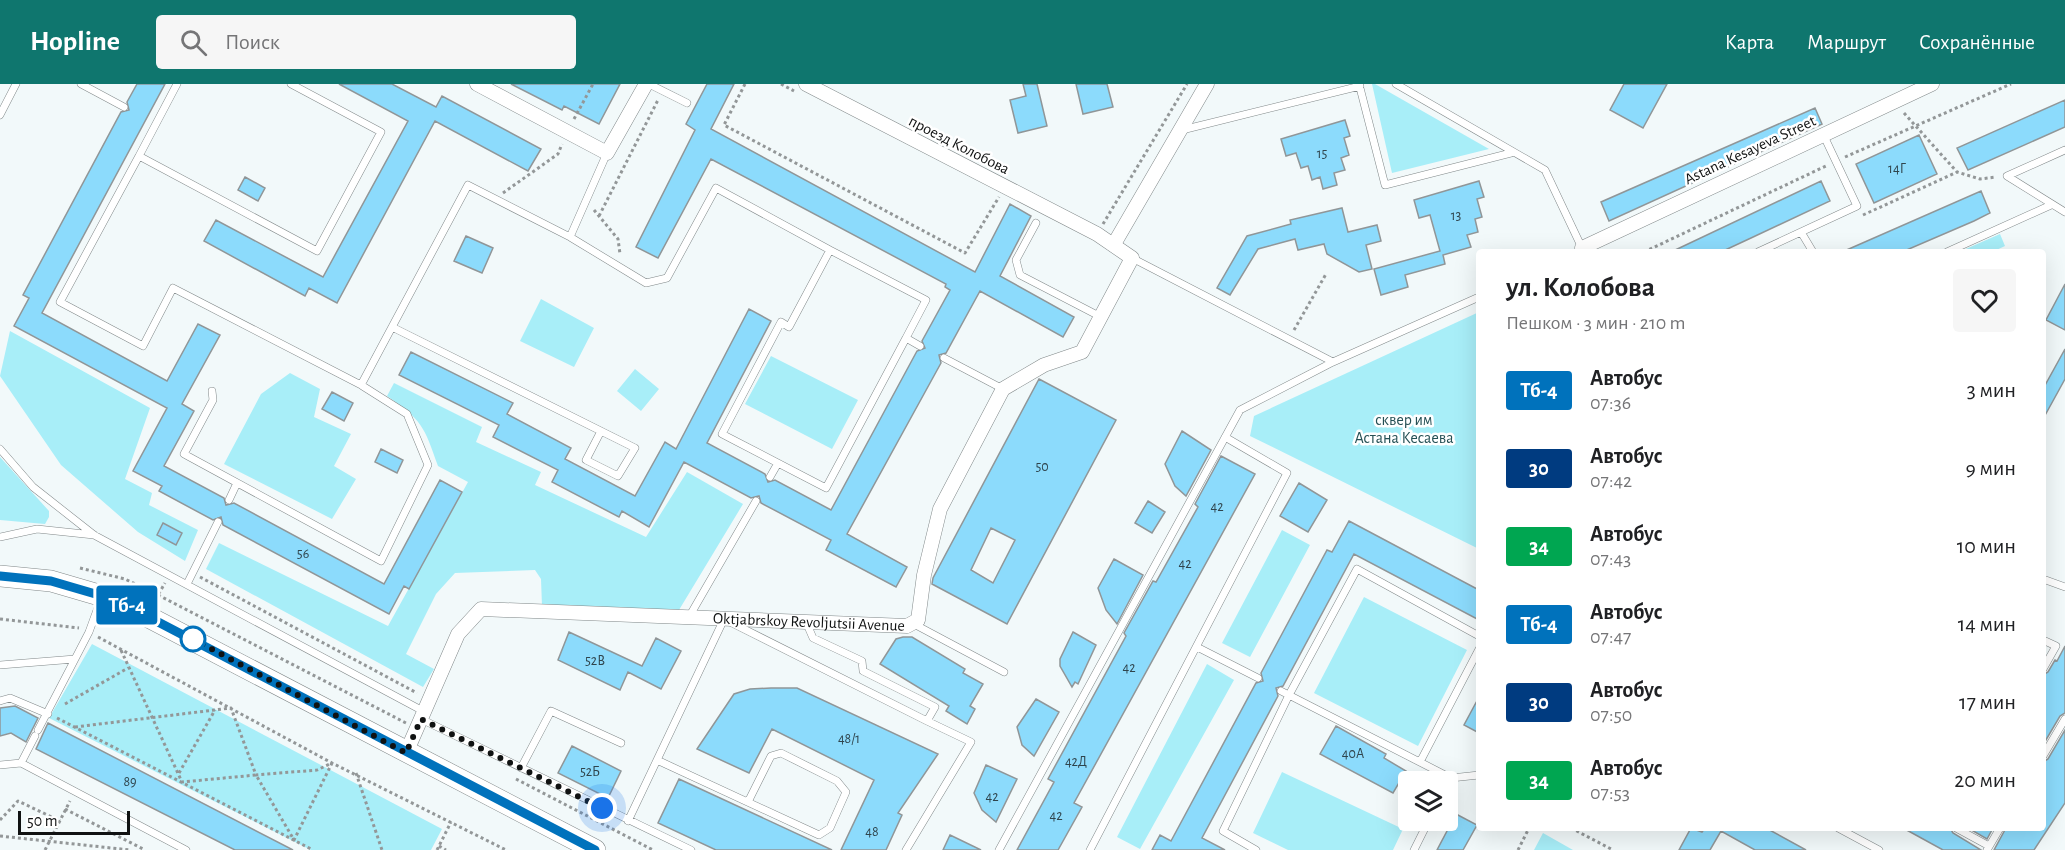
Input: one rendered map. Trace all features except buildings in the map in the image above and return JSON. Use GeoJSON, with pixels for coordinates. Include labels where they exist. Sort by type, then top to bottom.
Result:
{"type":"FeatureCollection","features":[{"type":"Feature","properties":{"kind":"main road"},"geometry":{"type":"LineString","coordinates":[[0,576],[51,581],[102,594],[147,615],[406,753],[595,850]]}},
{"type":"Feature","properties":{"kind":"street"},"geometry":{"type":"LineString","coordinates":[[477,84],[607,153],[647,84]]}},
{"type":"Feature","properties":{"kind":"street","name":"проезд Колобова"},"geometry":{"type":"LineString","coordinates":[[806,84],[1097,234],[1132,258]]}},
{"type":"Feature","properties":{"kind":"street"},"geometry":{"type":"LineString","coordinates":[[1114,244],[1207,84]]}},
{"type":"Feature","properties":{"kind":"street","name":"Astana Kesayeva Street"},"geometry":{"type":"LineString","coordinates":[[1584,249],[1932,84]]}},
{"type":"Feature","properties":{"kind":"street"},"geometry":{"type":"LineString","coordinates":[[1003,389],[1044,366],[1082,352],[1132,258]]}},
{"type":"Feature","properties":{"kind":"street","name":"Oktjabrskoy Revoljutsii Avenue"},"geometry":{"type":"LineString","coordinates":[[406,753],[458,634],[481,609],[907,626],[918,620],[924,575],[940,509],[1003,389]]}},
{"type":"Feature","properties":{"kind":"lane"},"geometry":{"type":"LineString","coordinates":[[0,115],[16,84]]}},
{"type":"Feature","properties":{"kind":"lane"},"geometry":{"type":"LineString","coordinates":[[81,84],[124,107]]}},
{"type":"Feature","properties":{"kind":"lane"},"geometry":{"type":"LineString","coordinates":[[177,84],[60,302],[143,346],[173,288],[361,385],[407,414],[428,465],[381,561],[184,454],[213,400],[212,391]]}},
{"type":"Feature","properties":{"kind":"lane"},"geometry":{"type":"LineString","coordinates":[[139,156],[317,251],[381,132],[291,84]]}},
{"type":"Feature","properties":{"kind":"lane"},"geometry":{"type":"LineString","coordinates":[[647,84],[687,103]]}},
{"type":"Feature","properties":{"kind":"lane"},"geometry":{"type":"LineString","coordinates":[[1396,84],[1511,153],[1545,170],[1579,249]]}},
{"type":"Feature","properties":{"kind":"lane"},"geometry":{"type":"LineString","coordinates":[[1179,130],[1360,85],[1385,185],[1511,153]]}},
{"type":"Feature","properties":{"kind":"lane"},"geometry":{"type":"LineString","coordinates":[[147,119],[156,123]]}},
{"type":"Feature","properties":{"kind":"lane"},"geometry":{"type":"LineString","coordinates":[[1764,249],[1857,206],[1823,134]]}},
{"type":"Feature","properties":{"kind":"lane"},"geometry":{"type":"LineString","coordinates":[[2007,176],[2065,150]]}},
{"type":"Feature","properties":{"kind":"lane"},"geometry":{"type":"LineString","coordinates":[[570,237],[607,153]]}},
{"type":"Feature","properties":{"kind":"lane"},"geometry":{"type":"LineString","coordinates":[[2007,176],[2065,212]]}},
{"type":"Feature","properties":{"kind":"lane"},"geometry":{"type":"LineString","coordinates":[[361,385],[468,185],[570,237],[646,283],[667,278],[716,188],[926,300],[826,488],[722,434],[781,322],[789,327],[830,250]]}},
{"type":"Feature","properties":{"kind":"lane"},"geometry":{"type":"LineString","coordinates":[[1954,249],[2051,205]]}},
{"type":"Feature","properties":{"kind":"lane"},"geometry":{"type":"LineString","coordinates":[[1036,223],[1016,260],[1020,275],[1101,317]]}},
{"type":"Feature","properties":{"kind":"lane"},"geometry":{"type":"LineString","coordinates":[[1801,232],[1810,249]]}},
{"type":"Feature","properties":{"kind":"lane"},"geometry":{"type":"LineString","coordinates":[[1132,258],[1333,362]]}},
{"type":"Feature","properties":{"kind":"lane"},"geometry":{"type":"LineString","coordinates":[[999,850],[1240,410],[1333,362],[1476,298]]}},
{"type":"Feature","properties":{"kind":"lane"},"geometry":{"type":"LineString","coordinates":[[392,327],[601,431],[634,448],[618,476],[586,460],[601,431]]}},
{"type":"Feature","properties":{"kind":"lane"},"geometry":{"type":"LineString","coordinates":[[906,338],[920,346]]}},
{"type":"Feature","properties":{"kind":"lane"},"geometry":{"type":"LineString","coordinates":[[944,358],[1003,389]]}},
{"type":"Feature","properties":{"kind":"lane"},"geometry":{"type":"LineString","coordinates":[[1090,850],[1287,473],[1225,437]]}},
{"type":"Feature","properties":{"kind":"lane"},"geometry":{"type":"LineString","coordinates":[[0,449],[33,487],[94,535],[171,574],[521,768],[691,850]]}},
{"type":"Feature","properties":{"kind":"lane"},"geometry":{"type":"LineString","coordinates":[[770,477],[778,463]]}},
{"type":"Feature","properties":{"kind":"lane"},"geometry":{"type":"LineString","coordinates":[[229,500],[237,483]]}},
{"type":"Feature","properties":{"kind":"lane"},"geometry":{"type":"LineString","coordinates":[[689,617],[756,501]]}},
{"type":"Feature","properties":{"kind":"lane"},"geometry":{"type":"LineString","coordinates":[[187,584],[218,522]]}},
{"type":"Feature","properties":{"kind":"lane"},"geometry":{"type":"LineString","coordinates":[[0,537],[37,529],[94,535]]}},
{"type":"Feature","properties":{"kind":"lane"},"geometry":{"type":"LineString","coordinates":[[1256,850],[1223,831],[1289,695],[1357,569],[1476,634]]}},
{"type":"Feature","properties":{"kind":"lane"},"geometry":{"type":"LineString","coordinates":[[2046,580],[2065,587]]}},
{"type":"Feature","properties":{"kind":"lane"},"geometry":{"type":"LineString","coordinates":[[21,763],[89,632],[102,594]]}},
{"type":"Feature","properties":{"kind":"lane"},"geometry":{"type":"LineString","coordinates":[[628,821],[724,619],[970,742],[906,850]]}},
{"type":"Feature","properties":{"kind":"lane"},"geometry":{"type":"LineString","coordinates":[[806,622],[813,638],[862,661],[863,671],[934,707],[927,721]]}},
{"type":"Feature","properties":{"kind":"lane"},"geometry":{"type":"LineString","coordinates":[[912,623],[1004,672]]}},
{"type":"Feature","properties":{"kind":"lane"},"geometry":{"type":"LineString","coordinates":[[2046,641],[2065,651]]}},
{"type":"Feature","properties":{"kind":"lane"},"geometry":{"type":"LineString","coordinates":[[2046,664],[2056,646]]}},
{"type":"Feature","properties":{"kind":"lane"},"geometry":{"type":"LineString","coordinates":[[1197,647],[1258,678]]}},
{"type":"Feature","properties":{"kind":"lane"},"geometry":{"type":"LineString","coordinates":[[1420,762],[1476,656]]}},
{"type":"Feature","properties":{"kind":"lane"},"geometry":{"type":"LineString","coordinates":[[0,665],[75,659]]}},
{"type":"Feature","properties":{"kind":"lane"},"geometry":{"type":"LineString","coordinates":[[1281,691],[1420,762],[1433,771]]}},
{"type":"Feature","properties":{"kind":"lane"},"geometry":{"type":"LineString","coordinates":[[0,701],[10,698],[48,714]]}},
{"type":"Feature","properties":{"kind":"lane"},"geometry":{"type":"LineString","coordinates":[[521,768],[551,711],[621,743]]}},
{"type":"Feature","properties":{"kind":"lane"},"geometry":{"type":"LineString","coordinates":[[2046,751],[2065,719]]}},
{"type":"Feature","properties":{"kind":"lane"},"geometry":{"type":"LineString","coordinates":[[657,760],[819,835],[830,828],[846,792],[837,781],[781,753],[771,756],[748,802]]}},
{"type":"Feature","properties":{"kind":"lane"},"geometry":{"type":"LineString","coordinates":[[0,765],[21,763],[186,850]]}},
{"type":"Feature","properties":{"kind":"lane"},"geometry":{"type":"LineString","coordinates":[[1458,780],[1476,776]]}},
{"type":"Feature","properties":{"kind":"lane"},"geometry":{"type":"LineString","coordinates":[[1414,850],[1424,831]]}},
{"type":"Feature","properties":{"kind":"lane"},"geometry":{"type":"LineString","coordinates":[[1844,831],[1879,850]]}},
{"type":"Feature","properties":{"kind":"lane"},"geometry":{"type":"LineString","coordinates":[[1961,831],[1988,848],[1998,831]]}},
{"type":"Feature","properties":{"kind":"path"},"geometry":{"type":"LineString","coordinates":[[495,199],[558,154],[593,84]]}},
{"type":"Feature","properties":{"kind":"path"},"geometry":{"type":"LineString","coordinates":[[745,84],[724,125],[965,253],[1000,195]]}},
{"type":"Feature","properties":{"kind":"path"},"geometry":{"type":"LineString","coordinates":[[1097,234],[1187,84]]}},
{"type":"Feature","properties":{"kind":"path"},"geometry":{"type":"LineString","coordinates":[[1650,249],[1836,161],[2011,84]]}},
{"type":"Feature","properties":{"kind":"path"},"geometry":{"type":"LineString","coordinates":[[599,216],[662,91]]}},
{"type":"Feature","properties":{"kind":"path"},"geometry":{"type":"LineString","coordinates":[[1894,102],[1957,172],[1980,179],[2007,176]]}},
{"type":"Feature","properties":{"kind":"path"},"geometry":{"type":"LineString","coordinates":[[1857,206],[1862,216],[1957,172]]}},
{"type":"Feature","properties":{"kind":"path"},"geometry":{"type":"LineString","coordinates":[[586,201],[618,239],[621,268]]}},
{"type":"Feature","properties":{"kind":"path"},"geometry":{"type":"LineString","coordinates":[[1289,340],[1326,274]]}},
{"type":"Feature","properties":{"kind":"path"},"geometry":{"type":"LineString","coordinates":[[80,568],[125,579],[422,714]]}},
{"type":"Feature","properties":{"kind":"path"},"geometry":{"type":"LineString","coordinates":[[192,573],[422,714]]}},
{"type":"Feature","properties":{"kind":"path"},"geometry":{"type":"LineString","coordinates":[[158,595],[171,574]]}},
{"type":"Feature","properties":{"kind":"path"},"geometry":{"type":"LineString","coordinates":[[0,619],[71,626],[89,632],[332,763],[506,850]]}},
{"type":"Feature","properties":{"kind":"path"},"geometry":{"type":"LineString","coordinates":[[120,648],[154,717],[182,782]]}},
{"type":"Feature","properties":{"kind":"path"},"geometry":{"type":"LineString","coordinates":[[48,714],[128,668]]}},
{"type":"Feature","properties":{"kind":"path"},"geometry":{"type":"LineString","coordinates":[[75,727],[231,708]]}},
{"type":"Feature","properties":{"kind":"path"},"geometry":{"type":"LineString","coordinates":[[231,708],[256,775],[294,840]]}},
{"type":"Feature","properties":{"kind":"path"},"geometry":{"type":"LineString","coordinates":[[179,774],[216,710]]}},
{"type":"Feature","properties":{"kind":"path"},"geometry":{"type":"LineString","coordinates":[[48,714],[313,850]]}},
{"type":"Feature","properties":{"kind":"path"},"geometry":{"type":"LineString","coordinates":[[182,782],[317,770],[332,763]]}},
{"type":"Feature","properties":{"kind":"path"},"geometry":{"type":"LineString","coordinates":[[294,840],[332,763]]}},
{"type":"Feature","properties":{"kind":"path"},"geometry":{"type":"LineString","coordinates":[[356,773],[382,850]]}},
{"type":"Feature","properties":{"kind":"path"},"geometry":{"type":"LineString","coordinates":[[45,850],[75,791]]}},
{"type":"Feature","properties":{"kind":"path"},"geometry":{"type":"LineString","coordinates":[[0,820],[18,801],[60,820]]}},
{"type":"Feature","properties":{"kind":"path"},"geometry":{"type":"LineString","coordinates":[[65,809],[145,850]]}},
{"type":"Feature","properties":{"kind":"path"},"geometry":{"type":"LineString","coordinates":[[447,850],[438,848],[451,822]]}},
{"type":"Feature","properties":{"kind":"path"},"geometry":{"type":"LineString","coordinates":[[616,830],[653,850]]}},
{"type":"Feature","properties":{"kind":"path"},"geometry":{"type":"LineString","coordinates":[[1518,850],[1528,831]]}},
{"type":"Feature","properties":{"kind":"path"},"geometry":{"type":"LineString","coordinates":[[1576,831],[1612,850]]}},
{"type":"Feature","properties":{"kind":"path"},"geometry":{"type":"LineString","coordinates":[[0,836],[130,850]]}},
{"type":"Feature","properties":{"kind":"green space"},"geometry":{"type":"Polygon","coordinates":[[[1372,84],[1375,84],[1489,149],[1392,173],[1372,84]]]}},
{"type":"Feature","properties":{"kind":"green space"},"geometry":{"type":"Polygon","coordinates":[[[2000,234],[2005,246],[1998,249],[1966,249],[2000,234]]]}},
{"type":"Feature","properties":{"kind":"green space"},"geometry":{"type":"Polygon","coordinates":[[[541,299],[594,328],[574,367],[520,341],[541,299]]]}},
{"type":"Feature","properties":{"kind":"green space","name":"сквер им Астана Кесаева"},"geometry":{"type":"Polygon","coordinates":[[[1476,313],[1476,548],[1250,436],[1254,416],[1476,313]]]}},
{"type":"Feature","properties":{"kind":"green space"},"geometry":{"type":"Polygon","coordinates":[[[10,331],[150,408],[125,479],[152,493],[149,505],[198,530],[185,561],[138,532],[61,465],[0,376],[10,331]]]}},
{"type":"Feature","properties":{"kind":"green space"},"geometry":{"type":"Polygon","coordinates":[[[771,356],[858,400],[832,449],[745,404],[771,356]]]}},
{"type":"Feature","properties":{"kind":"green space"},"geometry":{"type":"Polygon","coordinates":[[[635,369],[659,389],[641,411],[617,391],[635,369]]]}},
{"type":"Feature","properties":{"kind":"green space"},"geometry":{"type":"Polygon","coordinates":[[[290,373],[320,389],[314,417],[351,434],[334,466],[356,479],[332,519],[224,464],[261,394],[290,373]]]}},
{"type":"Feature","properties":{"kind":"green space"},"geometry":{"type":"Polygon","coordinates":[[[394,383],[482,427],[476,442],[541,472],[535,485],[646,537],[687,472],[743,504],[679,610],[542,606],[541,579],[535,570],[455,573],[436,594],[406,654],[434,669],[423,687],[206,569],[219,543],[388,626],[468,482],[438,466],[425,433],[415,418],[387,396],[394,383]]]}},
{"type":"Feature","properties":{"kind":"green space"},"geometry":{"type":"Polygon","coordinates":[[[0,457],[49,511],[45,524],[0,520],[0,457]]]}},
{"type":"Feature","properties":{"kind":"green space"},"geometry":{"type":"Polygon","coordinates":[[[1282,530],[1310,545],[1250,657],[1222,643],[1282,530]]]}},
{"type":"Feature","properties":{"kind":"green space"},"geometry":{"type":"Polygon","coordinates":[[[1364,597],[1467,650],[1418,746],[1314,693],[1364,597]]]}},
{"type":"Feature","properties":{"kind":"green space"},"geometry":{"type":"Polygon","coordinates":[[[92,644],[442,829],[431,850],[311,850],[49,718],[92,644]]]}},
{"type":"Feature","properties":{"kind":"green space"},"geometry":{"type":"Polygon","coordinates":[[[1207,664],[1234,680],[1140,849],[1117,837],[1207,664]]]}},
{"type":"Feature","properties":{"kind":"green space"},"geometry":{"type":"Polygon","coordinates":[[[1282,772],[1398,827],[1398,831],[1402,831],[1393,850],[1288,850],[1253,833],[1282,772]]]}},
{"type":"Feature","properties":{"kind":"green space"},"geometry":{"type":"Polygon","coordinates":[[[1543,833],[1573,850],[1534,850],[1543,833]]]}},
{"type":"Feature","properties":{"kind":"bus line","name":"Тб-4"},"geometry":{"type":"LineString","coordinates":[[0,576],[51,581],[87,589],[116,600],[595,850]]}},
{"type":"Feature","properties":{"kind":"route"},"geometry":{"type":"LineString","coordinates":[[193,639],[406,753],[421,719],[602,808]]}}]}
